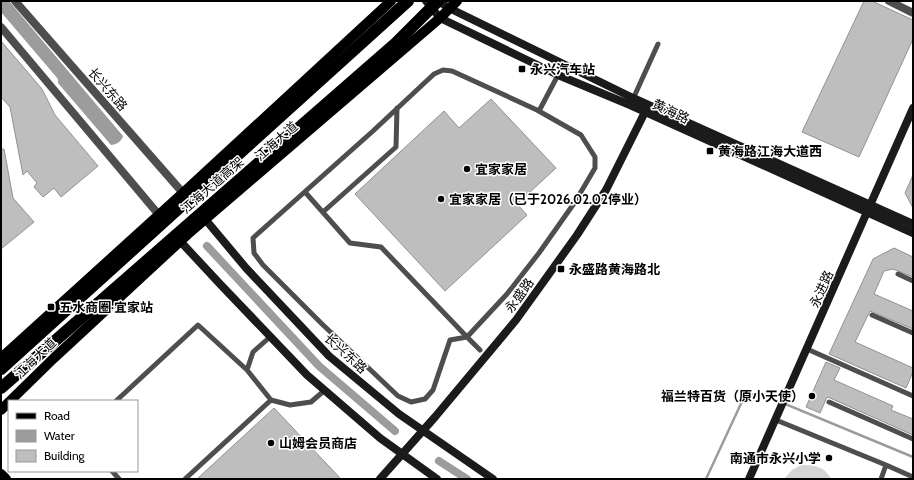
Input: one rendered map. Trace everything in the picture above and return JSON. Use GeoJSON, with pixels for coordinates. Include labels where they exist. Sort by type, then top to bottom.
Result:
{"type":"FeatureCollection","features":[{"type":"Feature","properties":{"kind":"highway","name":"江海大道高架"},"geometry":{"type":"LineString","coordinates":[[1,369],[408,1]]}},
{"type":"Feature","properties":{"kind":"highway","name":"江海大道高架"},"geometry":{"type":"LineString","coordinates":[[1,388],[396,43],[438,1]]}},
{"type":"Feature","properties":{"kind":"main road","name":"江海大道"},"geometry":{"type":"LineString","coordinates":[[1,358],[159,215],[391,1]]}},
{"type":"Feature","properties":{"kind":"main road","name":"江海大道"},"geometry":{"type":"LineString","coordinates":[[12,400],[54,358],[205,219],[440,18],[453,4]]}},
{"type":"Feature","properties":{"kind":"main road"},"geometry":{"type":"LineString","coordinates":[[1,474],[6,479]]}},
{"type":"Feature","properties":{"kind":"street","name":"长兴东路"},"geometry":{"type":"LineString","coordinates":[[15,1],[183,193]]}},
{"type":"Feature","properties":{"kind":"street","name":"黄海路"},"geometry":{"type":"LineString","coordinates":[[426,1],[440,18],[558,75],[632,102]]}},
{"type":"Feature","properties":{"kind":"street","name":"黄海路"},"geometry":{"type":"LineString","coordinates":[[438,1],[453,4],[632,102],[869,209],[913,233]]}},
{"type":"Feature","properties":{"kind":"street"},"geometry":{"type":"LineString","coordinates":[[889,1],[913,13]]}},
{"type":"Feature","properties":{"kind":"street"},"geometry":{"type":"LineString","coordinates":[[1,27],[159,215]]}},
{"type":"Feature","properties":{"kind":"street","name":"永进路"},"geometry":{"type":"LineString","coordinates":[[749,479],[913,108]]}},
{"type":"Feature","properties":{"kind":"street","name":"永盛路"},"geometry":{"type":"LineString","coordinates":[[380,479],[403,455],[516,320],[577,235],[606,190],[647,109]]}},
{"type":"Feature","properties":{"kind":"street","name":"黄海路"},"geometry":{"type":"LineString","coordinates":[[869,209],[913,224]]}},
{"type":"Feature","properties":{"kind":"street","name":"长兴东路"},"geometry":{"type":"LineString","coordinates":[[205,219],[246,268],[329,356],[400,414],[493,479]]}},
{"type":"Feature","properties":{"kind":"street"},"geometry":{"type":"LineString","coordinates":[[180,242],[307,375],[380,438],[437,479]]}},
{"type":"Feature","properties":{"kind":"lane"},"geometry":{"type":"LineString","coordinates":[[632,102],[658,44]]}},
{"type":"Feature","properties":{"kind":"lane"},"geometry":{"type":"LineString","coordinates":[[443,70],[452,71],[539,111],[581,135],[595,157],[595,168],[575,202],[539,253],[507,294],[467,337],[450,340],[433,390],[425,399],[411,402],[398,396],[292,296],[254,253],[253,238],[397,108],[434,74],[443,70]]}},
{"type":"Feature","properties":{"kind":"lane"},"geometry":{"type":"LineString","coordinates":[[539,111],[558,75]]}},
{"type":"Feature","properties":{"kind":"lane"},"geometry":{"type":"LineString","coordinates":[[323,212],[396,147],[397,108]]}},
{"type":"Feature","properties":{"kind":"lane"},"geometry":{"type":"LineString","coordinates":[[305,192],[350,243],[381,247],[480,350]]}},
{"type":"Feature","properties":{"kind":"lane"},"geometry":{"type":"LineString","coordinates":[[898,274],[913,282]]}},
{"type":"Feature","properties":{"kind":"lane"},"geometry":{"type":"LineString","coordinates":[[872,315],[913,333]]}},
{"type":"Feature","properties":{"kind":"lane"},"geometry":{"type":"LineString","coordinates":[[117,400],[198,325],[247,370],[271,400],[290,405],[311,402],[325,390]]}},
{"type":"Feature","properties":{"kind":"lane"},"geometry":{"type":"LineString","coordinates":[[247,370],[254,352],[270,337]]}},
{"type":"Feature","properties":{"kind":"lane"},"geometry":{"type":"LineString","coordinates":[[807,349],[913,396]]}},
{"type":"Feature","properties":{"kind":"lane"},"geometry":{"type":"LineString","coordinates":[[185,479],[271,400]]}},
{"type":"Feature","properties":{"kind":"lane"},"geometry":{"type":"LineString","coordinates":[[829,402],[913,439]]}},
{"type":"Feature","properties":{"kind":"lane"},"geometry":{"type":"LineString","coordinates":[[777,417],[913,477]]}},
{"type":"Feature","properties":{"kind":"lane"},"geometry":{"type":"LineString","coordinates":[[880,479],[886,465]]}},
{"type":"Feature","properties":{"kind":"shaded area"},"geometry":{"type":"Polygon","coordinates":[[[801,465],[819,467],[825,471],[831,479],[784,479],[792,470],[801,465]]]}},
{"type":"Feature","properties":{"kind":"water"},"geometry":{"type":"Polygon","coordinates":[[[1,1],[9,1],[123,136],[121,140],[111,145],[58,83],[58,79],[1,12],[1,1]]]}},
{"type":"Feature","properties":{"kind":"building"},"geometry":{"type":"Polygon","coordinates":[[[864,1],[872,1],[913,20],[913,39],[859,157],[802,132],[864,1]]]}},
{"type":"Feature","properties":{"kind":"building"},"geometry":{"type":"Polygon","coordinates":[[[1,41],[42,89],[55,115],[98,166],[61,197],[54,188],[43,197],[34,187],[37,183],[27,171],[23,175],[10,107],[1,97],[1,41]]]}},
{"type":"Feature","properties":{"kind":"building","name":"宜家家居（已于2026.02.02停业）"},"geometry":{"type":"Polygon","coordinates":[[[491,99],[556,168],[517,204],[527,215],[445,291],[355,194],[444,111],[459,128],[491,99]]]}},
{"type":"Feature","properties":{"kind":"building"},"geometry":{"type":"Polygon","coordinates":[[[1,149],[4,149],[13,198],[34,222],[1,249],[1,149]]]}},
{"type":"Feature","properties":{"kind":"building"},"geometry":{"type":"Polygon","coordinates":[[[913,175],[913,208],[905,193],[913,175]]]}},
{"type":"Feature","properties":{"kind":"building"},"geometry":{"type":"Polygon","coordinates":[[[894,248],[913,257],[913,277],[893,269],[884,271],[874,294],[913,311],[913,329],[870,311],[855,342],[913,368],[913,372],[906,388],[829,354],[873,259],[894,248]]]}},
{"type":"Feature","properties":{"kind":"building"},"geometry":{"type":"Polygon","coordinates":[[[826,362],[840,368],[834,380],[893,406],[891,410],[913,419],[913,435],[827,397],[820,413],[806,407],[826,362]]]}},
{"type":"Feature","properties":{"kind":"building","name":"山姆会员商店"},"geometry":{"type":"Polygon","coordinates":[[[274,408],[341,479],[197,479],[274,408]]]}},
{"type":"Feature","properties":{"kind":"waterway"},"geometry":{"type":"LineString","coordinates":[[207,246],[319,366],[395,431]]}},
{"type":"Feature","properties":{"kind":"waterway"},"geometry":{"type":"LineString","coordinates":[[706,479],[745,395],[761,394],[913,457]]}},
{"type":"Feature","properties":{"kind":"waterway"},"geometry":{"type":"LineString","coordinates":[[439,461],[467,479]]}},
{"type":"Feature","properties":{"kind":"place","name":"永兴汽车站"},"geometry":{"type":"Point","coordinates":[522,69]}},
{"type":"Feature","properties":{"kind":"place","name":"黄海路江海大道西"},"geometry":{"type":"Point","coordinates":[710,151]}},
{"type":"Feature","properties":{"kind":"place","name":"宜家家居"},"geometry":{"type":"Point","coordinates":[467,169]}},
{"type":"Feature","properties":{"kind":"place","name":"宜家家居（已于2026.02.02停业）"},"geometry":{"type":"Point","coordinates":[441,199]}},
{"type":"Feature","properties":{"kind":"place","name":"永盛路黄海路北"},"geometry":{"type":"Point","coordinates":[561,269]}},
{"type":"Feature","properties":{"kind":"place","name":"五水商圈·宜家站"},"geometry":{"type":"Point","coordinates":[51,307]}},
{"type":"Feature","properties":{"kind":"place","name":"福兰特百货（原小天使）"},"geometry":{"type":"Point","coordinates":[812,396]}},
{"type":"Feature","properties":{"kind":"place","name":"山姆会员商店"},"geometry":{"type":"Point","coordinates":[271,443]}},
{"type":"Feature","properties":{"kind":"place","name":"南通市永兴小学"},"geometry":{"type":"Point","coordinates":[829,458]}}]}
